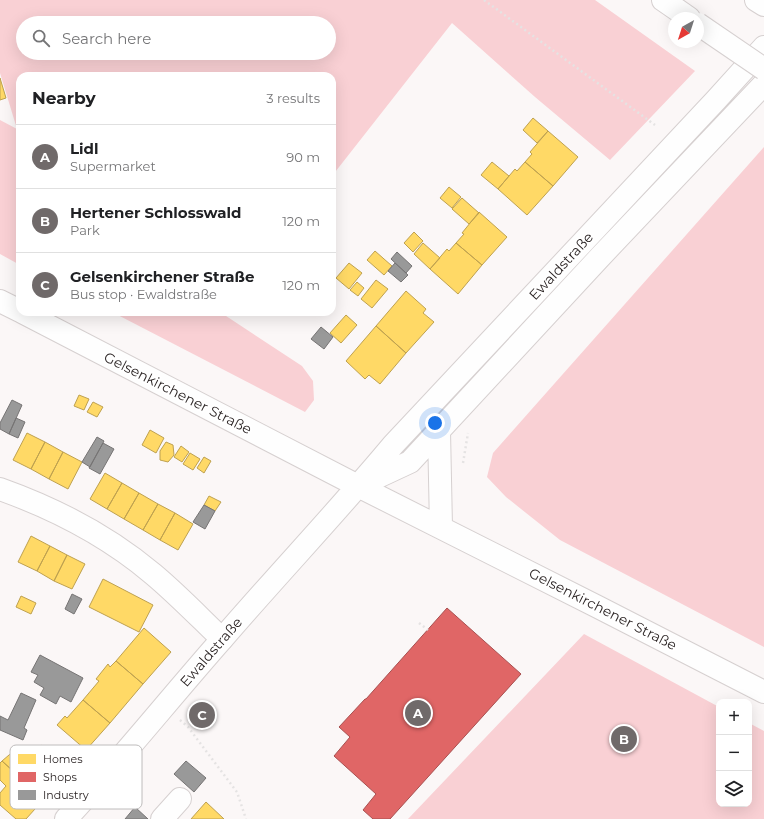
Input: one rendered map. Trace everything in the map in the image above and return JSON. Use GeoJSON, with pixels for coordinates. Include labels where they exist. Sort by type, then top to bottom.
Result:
{"type":"FeatureCollection","features":[{"type":"Feature","properties":{"kind":"main road"},"geometry":{"type":"LineString","coordinates":[[663,0],[680,12]]}},
{"type":"Feature","properties":{"kind":"main road"},"geometry":{"type":"LineString","coordinates":[[756,0],[764,5]]}},
{"type":"Feature","properties":{"kind":"main road"},"geometry":{"type":"LineString","coordinates":[[704,28],[764,69]]}},
{"type":"Feature","properties":{"kind":"main road","name":"Ewaldstraße"},"geometry":{"type":"LineString","coordinates":[[132,745],[222,639],[393,445],[764,48]]}},
{"type":"Feature","properties":{"kind":"main road","name":"Ewaldstraße"},"geometry":{"type":"LineString","coordinates":[[358,486],[410,462],[600,257],[764,84]]}},
{"type":"Feature","properties":{"kind":"main road","name":"Gelsenkirchener Straße"},"geometry":{"type":"LineString","coordinates":[[0,301],[16,309]]}},
{"type":"Feature","properties":{"kind":"main road","name":"Gelsenkirchener Straße"},"geometry":{"type":"LineString","coordinates":[[29,316],[358,486],[764,692]]}},
{"type":"Feature","properties":{"kind":"main road"},"geometry":{"type":"LineString","coordinates":[[439,431],[441,527]]}},
{"type":"Feature","properties":{"kind":"main road"},"geometry":{"type":"LineString","coordinates":[[0,489],[54,511],[116,545],[155,575],[222,639]]}},
{"type":"Feature","properties":{"kind":"main road"},"geometry":{"type":"LineString","coordinates":[[162,819],[180,799]]}},
{"type":"Feature","properties":{"kind":"main road","name":"Ewaldstraße"},"geometry":{"type":"LineString","coordinates":[[66,819],[75,809]]}},
{"type":"Feature","properties":{"kind":"path"},"geometry":{"type":"LineString","coordinates":[[484,0],[655,125]]}},
{"type":"Feature","properties":{"kind":"path"},"geometry":{"type":"LineString","coordinates":[[419,623],[428,630]]}},
{"type":"Feature","properties":{"kind":"path"},"geometry":{"type":"LineString","coordinates":[[165,706],[188,727],[237,792],[246,819]]}},
{"type":"Feature","properties":{"kind":"shaded area"},"geometry":{"type":"Polygon","coordinates":[[[0,0],[595,0],[695,71],[610,160],[535,97],[452,23],[336,171],[336,72],[16,72],[16,126],[0,73],[0,0]]]}},
{"type":"Feature","properties":{"kind":"shaded area"},"geometry":{"type":"Polygon","coordinates":[[[0,120],[16,128],[16,263],[0,254],[0,120]]]}},
{"type":"Feature","properties":{"kind":"shaded area"},"geometry":{"type":"Polygon","coordinates":[[[764,147],[764,647],[560,540],[506,497],[487,477],[493,453],[764,147]]]}},
{"type":"Feature","properties":{"kind":"shaded area"},"geometry":{"type":"Polygon","coordinates":[[[120,316],[226,316],[302,366],[313,381],[314,400],[305,412],[120,316]]]}},
{"type":"Feature","properties":{"kind":"shaded area"},"geometry":{"type":"Polygon","coordinates":[[[584,634],[716,705],[716,807],[752,807],[752,725],[764,731],[764,819],[408,819],[584,634]]]}},
{"type":"Feature","properties":{"kind":"building: Homes"},"geometry":{"type":"Polygon","coordinates":[[[0,78],[6,98],[0,100],[0,78]]]}},
{"type":"Feature","properties":{"kind":"building: Homes"},"geometry":{"type":"Polygon","coordinates":[[[533,118],[548,131],[537,143],[523,130],[533,118]]]}},
{"type":"Feature","properties":{"kind":"building: Homes"},"geometry":{"type":"Polygon","coordinates":[[[548,131],[578,157],[553,186],[525,162],[532,154],[530,152],[548,131]]]}},
{"type":"Feature","properties":{"kind":"building: Homes"},"geometry":{"type":"Polygon","coordinates":[[[492,162],[509,176],[498,189],[481,175],[492,162]]]}},
{"type":"Feature","properties":{"kind":"building: Homes"},"geometry":{"type":"Polygon","coordinates":[[[525,162],[553,186],[527,215],[498,189],[515,169],[517,171],[525,162]]]}},
{"type":"Feature","properties":{"kind":"building: Homes"},"geometry":{"type":"Polygon","coordinates":[[[449,187],[461,197],[452,208],[440,198],[449,187]]]}},
{"type":"Feature","properties":{"kind":"building: Homes"},"geometry":{"type":"Polygon","coordinates":[[[462,198],[479,213],[469,224],[452,209],[462,198]]]}},
{"type":"Feature","properties":{"kind":"building: Homes"},"geometry":{"type":"Polygon","coordinates":[[[479,212],[507,237],[482,265],[456,243],[479,212]]]}},
{"type":"Feature","properties":{"kind":"building: Homes"},"geometry":{"type":"Polygon","coordinates":[[[414,232],[423,241],[413,252],[404,243],[414,232]]]}},
{"type":"Feature","properties":{"kind":"building: Homes"},"geometry":{"type":"Polygon","coordinates":[[[423,243],[440,258],[430,269],[414,254],[423,243]]]}},
{"type":"Feature","properties":{"kind":"building: Homes"},"geometry":{"type":"Polygon","coordinates":[[[456,243],[482,265],[458,294],[430,269],[447,249],[449,251],[456,243]]]}},
{"type":"Feature","properties":{"kind":"building: Homes"},"geometry":{"type":"Polygon","coordinates":[[[375,251],[392,266],[384,275],[367,260],[375,251]]]}},
{"type":"Feature","properties":{"kind":"building: Homes"},"geometry":{"type":"Polygon","coordinates":[[[349,263],[362,273],[349,289],[336,278],[349,263]]]}},
{"type":"Feature","properties":{"kind":"building: Homes"},"geometry":{"type":"Polygon","coordinates":[[[376,280],[388,289],[372,308],[361,299],[376,280]]]}},
{"type":"Feature","properties":{"kind":"building: Homes"},"geometry":{"type":"Polygon","coordinates":[[[357,282],[364,288],[358,296],[350,290],[357,282]]]}},
{"type":"Feature","properties":{"kind":"building: Homes"},"geometry":{"type":"Polygon","coordinates":[[[406,291],[426,309],[423,313],[434,322],[406,353],[376,326],[406,291]]]}},
{"type":"Feature","properties":{"kind":"building: Homes"},"geometry":{"type":"Polygon","coordinates":[[[346,315],[357,325],[341,343],[330,333],[346,315]]]}},
{"type":"Feature","properties":{"kind":"building: Homes"},"geometry":{"type":"Polygon","coordinates":[[[376,326],[406,353],[380,384],[369,375],[365,379],[346,361],[376,326]]]}},
{"type":"Feature","properties":{"kind":"building: Homes"},"geometry":{"type":"Polygon","coordinates":[[[79,395],[89,399],[84,410],[74,406],[79,395]]]}},
{"type":"Feature","properties":{"kind":"building: Homes"},"geometry":{"type":"Polygon","coordinates":[[[93,402],[103,407],[97,417],[87,412],[93,402]]]}},
{"type":"Feature","properties":{"kind":"building: Homes"},"geometry":{"type":"Polygon","coordinates":[[[150,430],[164,438],[156,453],[142,445],[150,430]]]}},
{"type":"Feature","properties":{"kind":"building: Homes"},"geometry":{"type":"Polygon","coordinates":[[[27,433],[45,442],[31,469],[13,460],[27,433]]]}},
{"type":"Feature","properties":{"kind":"building: Homes"},"geometry":{"type":"Polygon","coordinates":[[[45,442],[63,452],[49,479],[31,469],[45,442]]]}},
{"type":"Feature","properties":{"kind":"building: Homes"},"geometry":{"type":"Polygon","coordinates":[[[166,442],[173,445],[174,455],[168,462],[160,460],[160,451],[166,442]]]}},
{"type":"Feature","properties":{"kind":"building: Homes"},"geometry":{"type":"Polygon","coordinates":[[[181,446],[189,452],[182,462],[174,457],[181,446]]]}},
{"type":"Feature","properties":{"kind":"building: Homes"},"geometry":{"type":"Polygon","coordinates":[[[63,452],[82,462],[68,489],[49,479],[63,452]]]}},
{"type":"Feature","properties":{"kind":"building: Homes"},"geometry":{"type":"Polygon","coordinates":[[[190,453],[200,459],[193,470],[183,464],[190,453]]]}},
{"type":"Feature","properties":{"kind":"building: Homes"},"geometry":{"type":"Polygon","coordinates":[[[204,457],[211,461],[204,473],[197,468],[204,457]]]}},
{"type":"Feature","properties":{"kind":"building: Homes"},"geometry":{"type":"Polygon","coordinates":[[[105,473],[122,483],[107,509],[90,499],[105,473]]]}},
{"type":"Feature","properties":{"kind":"building: Homes"},"geometry":{"type":"Polygon","coordinates":[[[122,483],[139,493],[124,519],[107,509],[122,483]]]}},
{"type":"Feature","properties":{"kind":"building: Homes"},"geometry":{"type":"Polygon","coordinates":[[[139,493],[158,504],[143,530],[124,519],[139,493]]]}},
{"type":"Feature","properties":{"kind":"building: Homes"},"geometry":{"type":"Polygon","coordinates":[[[209,496],[221,502],[215,511],[204,505],[209,496]]]}},
{"type":"Feature","properties":{"kind":"building: Homes"},"geometry":{"type":"Polygon","coordinates":[[[158,504],[175,513],[160,540],[143,530],[158,504]]]}},
{"type":"Feature","properties":{"kind":"building: Homes"},"geometry":{"type":"Polygon","coordinates":[[[175,513],[193,524],[178,550],[160,540],[175,513]]]}},
{"type":"Feature","properties":{"kind":"building: Homes"},"geometry":{"type":"Polygon","coordinates":[[[31,536],[50,546],[37,571],[18,562],[31,536]]]}},
{"type":"Feature","properties":{"kind":"building: Homes"},"geometry":{"type":"Polygon","coordinates":[[[50,546],[67,555],[54,581],[37,571],[50,546]]]}},
{"type":"Feature","properties":{"kind":"building: Homes"},"geometry":{"type":"Polygon","coordinates":[[[67,555],[85,564],[72,589],[54,581],[67,555]]]}},
{"type":"Feature","properties":{"kind":"building: Homes"},"geometry":{"type":"Polygon","coordinates":[[[103,579],[153,605],[139,632],[89,607],[103,579]]]}},
{"type":"Feature","properties":{"kind":"building: Homes"},"geometry":{"type":"Polygon","coordinates":[[[21,596],[36,603],[31,614],[16,607],[21,596]]]}},
{"type":"Feature","properties":{"kind":"building: Homes"},"geometry":{"type":"Polygon","coordinates":[[[144,628],[171,652],[143,684],[116,661],[144,628]]]}},
{"type":"Feature","properties":{"kind":"building: Homes"},"geometry":{"type":"Polygon","coordinates":[[[116,661],[143,684],[110,723],[83,700],[99,681],[96,679],[108,664],[110,667],[116,661]]]}},
{"type":"Feature","properties":{"kind":"building: Homes"},"geometry":{"type":"Polygon","coordinates":[[[83,700],[110,723],[90,745],[80,745],[57,725],[65,716],[67,718],[83,700]]]}},
{"type":"Feature","properties":{"kind":"building: Homes"},"geometry":{"type":"Polygon","coordinates":[[[10,754],[10,768],[2,761],[10,754]]]}},
{"type":"Feature","properties":{"kind":"building: Homes"},"geometry":{"type":"Polygon","coordinates":[[[2,761],[10,768],[10,809],[35,809],[26,819],[16,819],[0,805],[0,793],[6,786],[0,780],[0,763],[2,761]]]}},
{"type":"Feature","properties":{"kind":"building: Homes"},"geometry":{"type":"Polygon","coordinates":[[[206,802],[224,819],[191,819],[206,802]]]}},
{"type":"Feature","properties":{"kind":"building: Shops"},"geometry":{"type":"Polygon","coordinates":[[[447,608],[521,674],[390,819],[373,819],[363,810],[376,794],[334,756],[350,737],[339,727],[447,608]]]}},
{"type":"Feature","properties":{"kind":"building: Industry"},"geometry":{"type":"Polygon","coordinates":[[[397,252],[412,266],[406,273],[391,259],[397,252]]]}},
{"type":"Feature","properties":{"kind":"building: Industry"},"geometry":{"type":"Polygon","coordinates":[[[395,263],[408,275],[401,282],[388,271],[395,263]]]}},
{"type":"Feature","properties":{"kind":"building: Industry"},"geometry":{"type":"Polygon","coordinates":[[[321,327],[333,337],[324,349],[311,339],[321,327]]]}},
{"type":"Feature","properties":{"kind":"building: Industry"},"geometry":{"type":"Polygon","coordinates":[[[12,400],[22,405],[9,434],[0,429],[0,423],[12,400]]]}},
{"type":"Feature","properties":{"kind":"building: Industry"},"geometry":{"type":"Polygon","coordinates":[[[16,418],[25,422],[18,438],[9,434],[16,418]]]}},
{"type":"Feature","properties":{"kind":"building: Industry"},"geometry":{"type":"Polygon","coordinates":[[[97,437],[104,441],[90,467],[82,462],[97,437]]]}},
{"type":"Feature","properties":{"kind":"building: Industry"},"geometry":{"type":"Polygon","coordinates":[[[103,443],[114,449],[100,474],[89,468],[103,443]]]}},
{"type":"Feature","properties":{"kind":"building: Industry"},"geometry":{"type":"Polygon","coordinates":[[[204,505],[215,511],[205,529],[193,522],[204,505]]]}},
{"type":"Feature","properties":{"kind":"building: Industry"},"geometry":{"type":"Polygon","coordinates":[[[72,594],[82,599],[74,614],[65,609],[72,594]]]}},
{"type":"Feature","properties":{"kind":"building: Industry"},"geometry":{"type":"Polygon","coordinates":[[[40,655],[83,678],[71,702],[60,696],[56,704],[40,695],[44,688],[34,682],[38,675],[31,672],[40,655]]]}},
{"type":"Feature","properties":{"kind":"building: Industry"},"geometry":{"type":"Polygon","coordinates":[[[21,693],[36,700],[24,728],[27,730],[23,740],[0,730],[0,716],[8,720],[21,693]]]}},
{"type":"Feature","properties":{"kind":"building: Industry"},"geometry":{"type":"Polygon","coordinates":[[[186,761],[206,778],[194,792],[174,774],[186,761]]]}},
{"type":"Feature","properties":{"kind":"building: Industry"},"geometry":{"type":"Polygon","coordinates":[[[133,809],[137,809],[148,819],[125,819],[133,809]]]}},
{"type":"Feature","properties":{"kind":"place","name":"Lidl"},"geometry":{"type":"Point","coordinates":[418,713]}},
{"type":"Feature","properties":{"kind":"place","name":"Gelsenkirchener Straße"},"geometry":{"type":"Point","coordinates":[202,715]}},
{"type":"Feature","properties":{"kind":"place","name":"Hertener Schlosswald"},"geometry":{"type":"Point","coordinates":[624,739]}}]}
